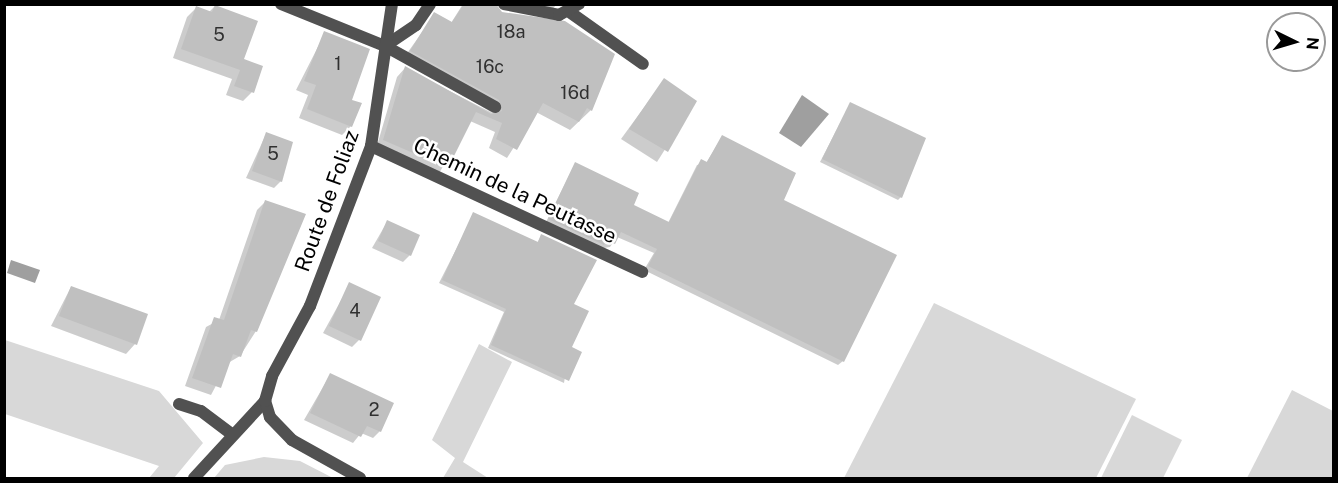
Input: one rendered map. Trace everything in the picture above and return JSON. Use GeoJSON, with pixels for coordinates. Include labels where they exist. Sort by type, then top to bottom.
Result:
{"type":"FeatureCollection","features":[{"type":"Feature","properties":{"kind":"street"},"geometry":{"type":"LineString","coordinates":[[281,4],[385,46],[495,107]]}},
{"type":"Feature","properties":{"kind":"street","name":"Route de Foliaz"},"geometry":{"type":"LineString","coordinates":[[265,401],[272,376],[310,306],[371,146],[392,4]]}},
{"type":"Feature","properties":{"kind":"street"},"geometry":{"type":"LineString","coordinates":[[385,46],[416,25],[430,4]]}},
{"type":"Feature","properties":{"kind":"street"},"geometry":{"type":"LineString","coordinates":[[504,4],[543,14],[575,9],[643,64]]}},
{"type":"Feature","properties":{"kind":"street","name":"Chemin de la Peutasse"},"geometry":{"type":"LineString","coordinates":[[371,146],[642,272]]}},
{"type":"Feature","properties":{"kind":"street"},"geometry":{"type":"LineString","coordinates":[[194,478],[231,434],[265,401],[270,417],[292,440],[360,478]]}},
{"type":"Feature","properties":{"kind":"street"},"geometry":{"type":"LineString","coordinates":[[179,404],[201,411],[231,434]]}},
{"type":"Feature","properties":{"kind":"shaded area"},"geometry":{"type":"Polygon","coordinates":[[[802,95],[829,114],[801,147],[779,133],[802,95]]]}},
{"type":"Feature","properties":{"kind":"shaded area"},"geometry":{"type":"Polygon","coordinates":[[[11,260],[40,270],[35,283],[7,273],[11,260]]]}},
{"type":"Feature","properties":{"kind":"shaded area"},"geometry":{"type":"Polygon","coordinates":[[[934,303],[1136,399],[1096,478],[844,478],[934,303]]]}},
{"type":"Feature","properties":{"kind":"shaded area"},"geometry":{"type":"Polygon","coordinates":[[[5,340],[159,391],[203,443],[174,478],[149,478],[159,466],[5,414],[5,340]]]}},
{"type":"Feature","properties":{"kind":"shaded area"},"geometry":{"type":"Polygon","coordinates":[[[479,344],[512,362],[463,462],[488,478],[443,478],[455,458],[432,440],[479,344]]]}},
{"type":"Feature","properties":{"kind":"shaded area"},"geometry":{"type":"Polygon","coordinates":[[[1292,390],[1333,411],[1333,478],[1247,478],[1292,390]]]}},
{"type":"Feature","properties":{"kind":"shaded area"},"geometry":{"type":"Polygon","coordinates":[[[1132,415],[1182,440],[1163,478],[1101,478],[1132,415]]]}},
{"type":"Feature","properties":{"kind":"shaded area"},"geometry":{"type":"Polygon","coordinates":[[[264,457],[300,461],[333,478],[214,478],[225,465],[264,457]]]}},
{"type":"Feature","properties":{"kind":"building"},"geometry":{"type":"Polygon","coordinates":[[[464,4],[496,4],[502,12],[565,21],[615,54],[592,111],[587,108],[579,122],[543,103],[517,150],[496,139],[502,123],[476,112],[448,168],[383,140],[405,66],[491,114],[502,111],[499,100],[410,51],[434,12],[452,22],[464,4]]]}},
{"type":"Feature","properties":{"kind":"building"},"geometry":{"type":"Polygon","coordinates":[[[215,5],[258,21],[244,59],[263,66],[254,93],[234,86],[240,70],[181,49],[196,6],[212,12],[215,5]]]}},
{"type":"Feature","properties":{"kind":"building"},"geometry":{"type":"Polygon","coordinates":[[[324,31],[370,49],[352,100],[362,103],[352,127],[307,109],[316,85],[304,81],[324,31]]]}},
{"type":"Feature","properties":{"kind":"building"},"geometry":{"type":"Polygon","coordinates":[[[664,78],[697,101],[668,152],[629,129],[664,78]]]}},
{"type":"Feature","properties":{"kind":"building"},"geometry":{"type":"Polygon","coordinates":[[[850,102],[926,138],[902,198],[822,159],[850,102]]]}},
{"type":"Feature","properties":{"kind":"building"},"geometry":{"type":"Polygon","coordinates":[[[266,132],[293,142],[282,182],[252,171],[266,132]]]}},
{"type":"Feature","properties":{"kind":"building"},"geometry":{"type":"Polygon","coordinates":[[[722,135],[796,173],[784,200],[897,255],[844,362],[648,266],[657,249],[621,232],[615,244],[607,240],[604,245],[548,219],[575,162],[639,193],[634,205],[669,222],[701,159],[707,162],[722,135]]]}},
{"type":"Feature","properties":{"kind":"building"},"geometry":{"type":"Polygon","coordinates":[[[265,200],[306,214],[257,332],[251,330],[241,357],[233,354],[221,388],[192,378],[214,317],[224,320],[265,200]]]}},
{"type":"Feature","properties":{"kind":"building"},"geometry":{"type":"Polygon","coordinates":[[[473,212],[538,242],[541,234],[597,260],[574,304],[589,311],[572,347],[582,352],[569,381],[491,345],[506,309],[442,280],[473,212]]]}},
{"type":"Feature","properties":{"kind":"building"},"geometry":{"type":"Polygon","coordinates":[[[387,220],[420,235],[411,256],[378,241],[387,220]]]}},
{"type":"Feature","properties":{"kind":"building"},"geometry":{"type":"Polygon","coordinates":[[[349,282],[381,297],[361,341],[329,326],[349,282]]]}},
{"type":"Feature","properties":{"kind":"building"},"geometry":{"type":"Polygon","coordinates":[[[71,286],[148,314],[137,345],[59,316],[71,286]]]}},
{"type":"Feature","properties":{"kind":"building"},"geometry":{"type":"Polygon","coordinates":[[[330,373],[394,403],[381,432],[367,426],[361,437],[310,413],[330,373]]]}}]}
